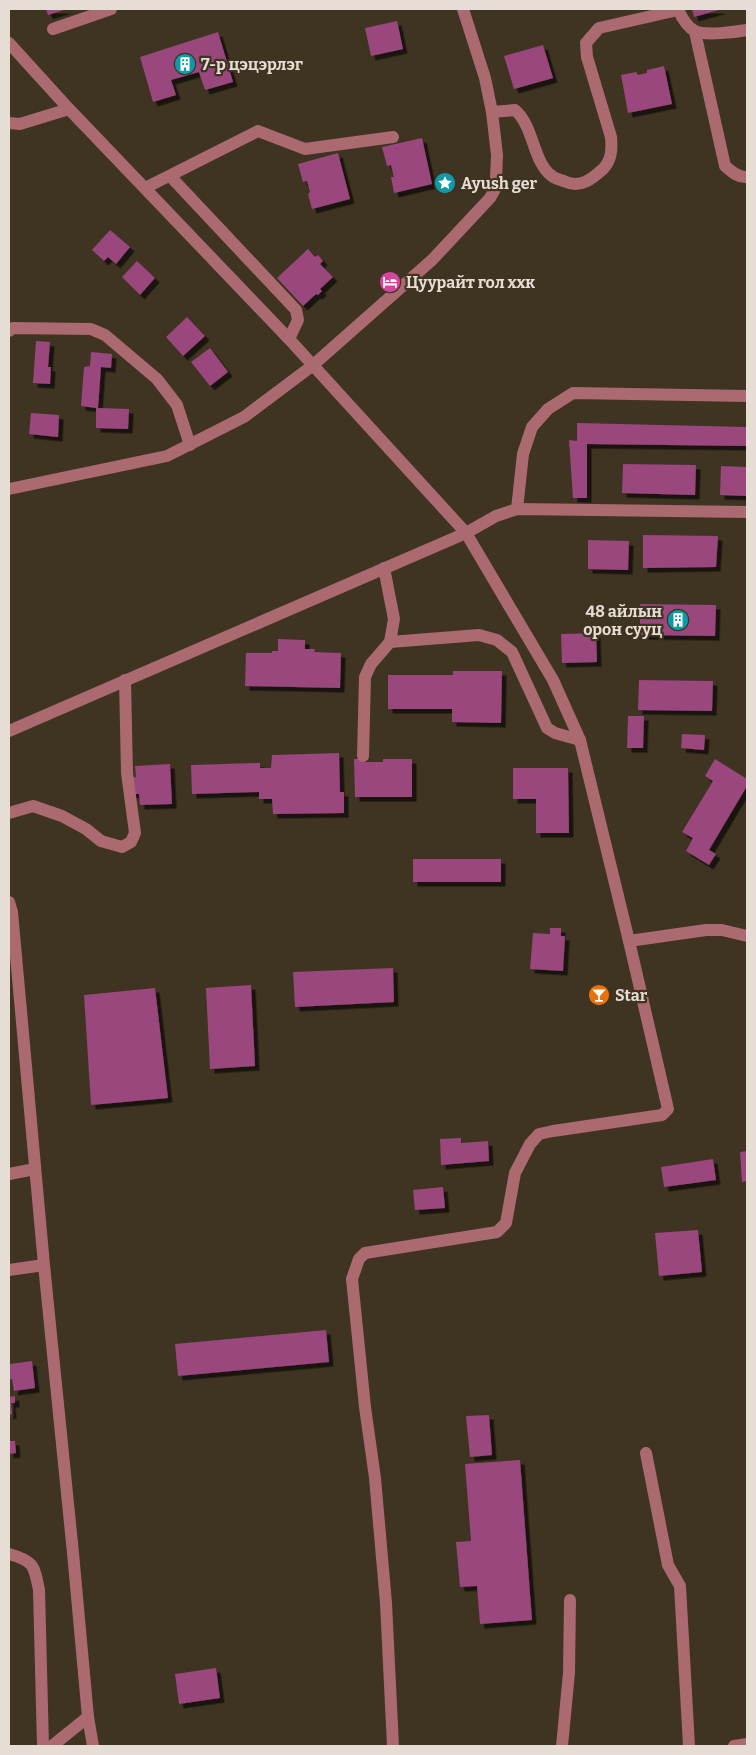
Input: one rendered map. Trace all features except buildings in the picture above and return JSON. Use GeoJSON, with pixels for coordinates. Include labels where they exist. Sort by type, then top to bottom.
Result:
{"type":"FeatureCollection","features":[{"type":"Feature","properties":{"kind":"street"},"geometry":{"type":"LineString","coordinates":[[54,29],[111,9]]}},
{"type":"Feature","properties":{"kind":"street"},"geometry":{"type":"LineString","coordinates":[[9,489],[167,456],[244,417],[312,366],[432,260],[490,198],[495,189],[497,155],[492,112],[485,78],[463,9]]}},
{"type":"Feature","properties":{"kind":"street"},"geometry":{"type":"LineString","coordinates":[[492,112],[515,110],[522,116],[544,168],[552,177],[574,185],[588,181],[605,167],[613,150],[587,56],[586,43],[599,28],[678,10],[688,26],[695,32],[747,30]]}},
{"type":"Feature","properties":{"kind":"street"},"geometry":{"type":"LineString","coordinates":[[695,32],[725,166],[733,173],[747,177]]}},
{"type":"Feature","properties":{"kind":"street"},"geometry":{"type":"LineString","coordinates":[[9,43],[69,109],[289,339],[466,533],[554,680],[580,740],[668,1109],[662,1115],[539,1134],[530,1144],[515,1173],[506,1223],[497,1232],[365,1253],[359,1259],[352,1279],[365,1407],[375,1478],[386,1603],[393,1746]]}},
{"type":"Feature","properties":{"kind":"street"},"geometry":{"type":"LineString","coordinates":[[9,122],[20,124],[69,109]]}},
{"type":"Feature","properties":{"kind":"street"},"geometry":{"type":"LineString","coordinates":[[145,188],[258,131],[305,149],[393,137]]}},
{"type":"Feature","properties":{"kind":"street"},"geometry":{"type":"LineString","coordinates":[[170,176],[296,310],[298,320],[289,339]]}},
{"type":"Feature","properties":{"kind":"street"},"geometry":{"type":"LineString","coordinates":[[9,331],[12,328],[91,329],[105,335],[157,379],[177,405],[190,445]]}},
{"type":"Feature","properties":{"kind":"street"},"geometry":{"type":"LineString","coordinates":[[517,509],[523,454],[532,427],[548,408],[573,394],[747,396]]}},
{"type":"Feature","properties":{"kind":"street"},"geometry":{"type":"LineString","coordinates":[[9,731],[466,533],[496,516],[517,509],[747,512]]}},
{"type":"Feature","properties":{"kind":"street"},"geometry":{"type":"LineString","coordinates":[[363,756],[365,677],[371,664],[390,642],[394,619],[384,568]]}},
{"type":"Feature","properties":{"kind":"street"},"geometry":{"type":"LineString","coordinates":[[390,642],[479,635],[497,640],[512,652],[547,728],[580,740]]}},
{"type":"Feature","properties":{"kind":"street"},"geometry":{"type":"LineString","coordinates":[[9,813],[33,806],[62,816],[86,829],[101,841],[122,847],[131,842],[135,834],[127,773],[125,680]]}},
{"type":"Feature","properties":{"kind":"street"},"geometry":{"type":"LineString","coordinates":[[9,902],[12,912],[88,1717],[93,1746]]}},
{"type":"Feature","properties":{"kind":"street"},"geometry":{"type":"LineString","coordinates":[[629,941],[706,930],[722,930],[746,936]]}},
{"type":"Feature","properties":{"kind":"street"},"geometry":{"type":"LineString","coordinates":[[9,1174],[35,1169]]}},
{"type":"Feature","properties":{"kind":"street"},"geometry":{"type":"LineString","coordinates":[[9,1270],[44,1265]]}},
{"type":"Feature","properties":{"kind":"street"},"geometry":{"type":"LineString","coordinates":[[646,1453],[668,1565],[680,1586],[689,1746]]}},
{"type":"Feature","properties":{"kind":"street"},"geometry":{"type":"LineString","coordinates":[[9,1554],[25,1558],[35,1570],[39,1590],[43,1746]]}},
{"type":"Feature","properties":{"kind":"street"},"geometry":{"type":"LineString","coordinates":[[562,1746],[570,1673],[570,1600]]}},
{"type":"Feature","properties":{"kind":"street"},"geometry":{"type":"LineString","coordinates":[[52,1746],[88,1717]]}},
{"type":"Feature","properties":{"kind":"street"},"geometry":{"type":"LineString","coordinates":[[734,1746],[747,1744]]}},
{"type":"Feature","properties":{"kind":"place","name":"7-р цэцэрлэг"},"geometry":{"type":"Point","coordinates":[185,64]}},
{"type":"Feature","properties":{"kind":"place","name":"Ayush ger"},"geometry":{"type":"Point","coordinates":[445,183]}},
{"type":"Feature","properties":{"kind":"place","name":"Цуурайт гол ххк"},"geometry":{"type":"Point","coordinates":[390,282]}},
{"type":"Feature","properties":{"kind":"place","name":"48 айлын орон сууц"},"geometry":{"type":"Point","coordinates":[678,620]}},
{"type":"Feature","properties":{"kind":"place","name":"Star"},"geometry":{"type":"Point","coordinates":[599,995]}}]}
